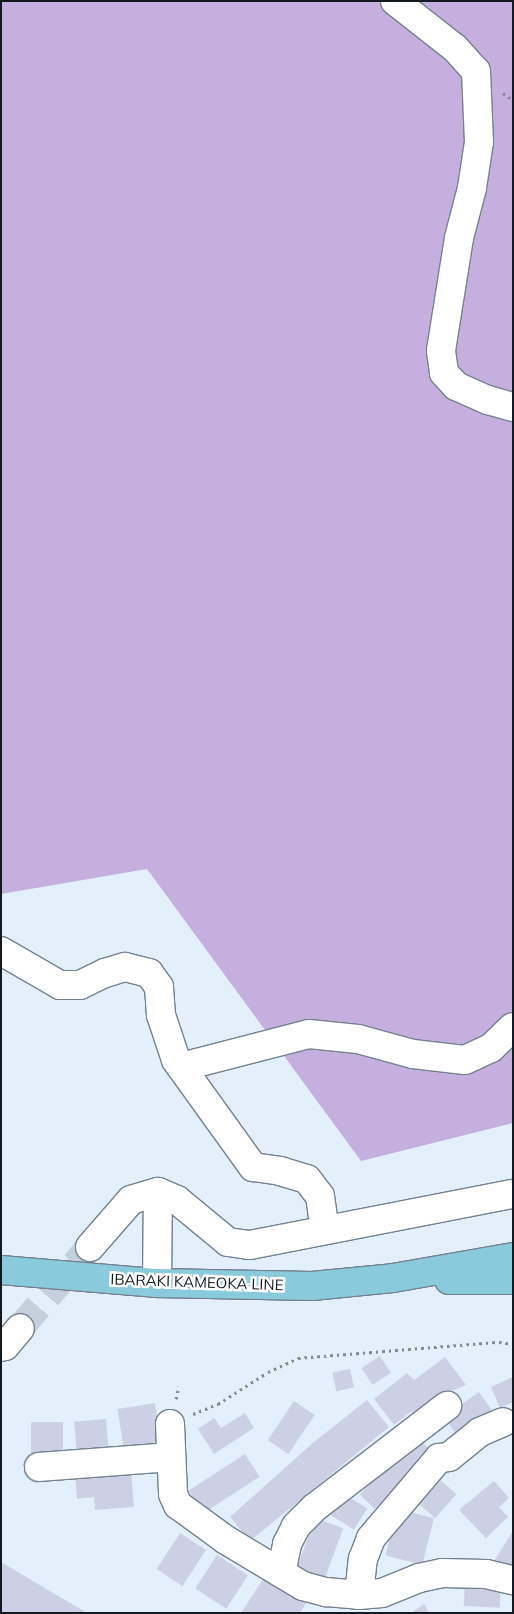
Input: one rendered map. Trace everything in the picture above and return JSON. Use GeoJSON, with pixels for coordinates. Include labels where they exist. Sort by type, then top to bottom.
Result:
{"type":"FeatureCollection","features":[{"type":"Feature","properties":{"kind":"main road","name":"IBARAKI KAMEOKA LINE"},"geometry":{"type":"LineString","coordinates":[[1,1270],[157,1283],[312,1286],[393,1278],[513,1257]]}},
{"type":"Feature","properties":{"kind":"main road","name":"IBARAKI KAMEOKA LINE"},"geometry":{"type":"LineString","coordinates":[[393,1278],[484,1282],[513,1280]]}},
{"type":"Feature","properties":{"kind":"street"},"geometry":{"type":"LineString","coordinates":[[395,1],[455,48],[476,71],[479,142],[472,188],[459,238],[441,351],[444,373],[456,386],[488,400],[513,406]]}},
{"type":"Feature","properties":{"kind":"street"},"geometry":{"type":"LineString","coordinates":[[1,951],[60,985],[80,985],[105,973],[126,967],[149,973],[159,987],[161,1015],[176,1060],[253,1167],[307,1179],[320,1196],[325,1230]]}},
{"type":"Feature","properties":{"kind":"street"},"geometry":{"type":"LineString","coordinates":[[181,1067],[309,1034],[358,1039],[413,1054],[465,1060],[491,1048],[513,1026]]}},
{"type":"Feature","properties":{"kind":"street"},"geometry":{"type":"LineString","coordinates":[[157,1283],[158,1192]]}},
{"type":"Feature","properties":{"kind":"street"},"geometry":{"type":"LineString","coordinates":[[90,1247],[131,1200],[158,1192],[177,1200],[228,1242],[250,1245],[513,1194]]}},
{"type":"Feature","properties":{"kind":"street"},"geometry":{"type":"LineString","coordinates":[[1,1347],[5,1346],[20,1328]]}},
{"type":"Feature","properties":{"kind":"street"},"geometry":{"type":"LineString","coordinates":[[281,1573],[287,1544],[296,1526],[314,1508],[447,1406]]}},
{"type":"Feature","properties":{"kind":"street"},"geometry":{"type":"LineString","coordinates":[[359,1595],[363,1560],[371,1538],[439,1458],[449,1458],[480,1432],[503,1422]]}},
{"type":"Feature","properties":{"kind":"street"},"geometry":{"type":"LineString","coordinates":[[170,1424],[173,1494],[178,1505],[226,1540],[304,1586],[326,1592],[359,1595],[382,1593],[419,1578],[442,1573],[486,1574],[513,1580]]}},
{"type":"Feature","properties":{"kind":"street"},"geometry":{"type":"LineString","coordinates":[[39,1467],[171,1457]]}},
{"type":"Feature","properties":{"kind":"path"},"geometry":{"type":"LineString","coordinates":[[170,1424],[218,1404],[268,1372],[298,1358],[499,1342],[513,1344]]}},
{"type":"Feature","properties":{"kind":"shaded area"},"geometry":{"type":"Polygon","coordinates":[[[1,1],[513,1],[513,1123],[361,1161],[147,869],[1,894],[1,1]]]}},
{"type":"Feature","properties":{"kind":"building"},"geometry":{"type":"Polygon","coordinates":[[[380,1356],[391,1373],[372,1385],[362,1368],[380,1356]]]}},
{"type":"Feature","properties":{"kind":"building"},"geometry":{"type":"Polygon","coordinates":[[[445,1357],[466,1385],[449,1392],[432,1404],[409,1413],[394,1425],[374,1399],[407,1373],[414,1380],[445,1357]]]}},
{"type":"Feature","properties":{"kind":"building"},"geometry":{"type":"Polygon","coordinates":[[[350,1369],[354,1388],[336,1391],[332,1373],[350,1369]]]}},
{"type":"Feature","properties":{"kind":"building"},"geometry":{"type":"Polygon","coordinates":[[[513,1377],[513,1402],[500,1408],[491,1387],[513,1377]]]}},
{"type":"Feature","properties":{"kind":"building"},"geometry":{"type":"Polygon","coordinates":[[[479,1392],[493,1412],[458,1436],[444,1417],[479,1392]]]}},
{"type":"Feature","properties":{"kind":"building"},"geometry":{"type":"Polygon","coordinates":[[[367,1400],[389,1427],[250,1541],[230,1517],[314,1442],[367,1400]]]}},
{"type":"Feature","properties":{"kind":"building"},"geometry":{"type":"Polygon","coordinates":[[[294,1401],[315,1415],[288,1454],[268,1440],[294,1401]]]}},
{"type":"Feature","properties":{"kind":"building"},"geometry":{"type":"Polygon","coordinates":[[[155,1403],[161,1442],[124,1447],[117,1409],[155,1403]]]}},
{"type":"Feature","properties":{"kind":"building"},"geometry":{"type":"Polygon","coordinates":[[[245,1413],[254,1428],[214,1454],[198,1429],[214,1418],[221,1428],[245,1413]]]}},
{"type":"Feature","properties":{"kind":"building"},"geometry":{"type":"Polygon","coordinates":[[[106,1419],[109,1452],[77,1455],[74,1422],[106,1419]]]}},
{"type":"Feature","properties":{"kind":"building"},"geometry":{"type":"Polygon","coordinates":[[[31,1422],[63,1422],[63,1455],[31,1455],[31,1422]]]}},
{"type":"Feature","properties":{"kind":"building"},"geometry":{"type":"Polygon","coordinates":[[[417,1437],[432,1452],[375,1509],[360,1494],[417,1437]]]}},
{"type":"Feature","properties":{"kind":"building"},"geometry":{"type":"Polygon","coordinates":[[[245,1454],[260,1477],[204,1513],[189,1490],[245,1454]]]}},
{"type":"Feature","properties":{"kind":"building"},"geometry":{"type":"Polygon","coordinates":[[[131,1470],[134,1507],[95,1510],[94,1497],[77,1499],[75,1474],[131,1470]]]}},
{"type":"Feature","properties":{"kind":"building"},"geometry":{"type":"Polygon","coordinates":[[[439,1479],[456,1494],[435,1518],[418,1503],[439,1479]]]}},
{"type":"Feature","properties":{"kind":"building"},"geometry":{"type":"Polygon","coordinates":[[[494,1481],[509,1498],[499,1507],[508,1517],[486,1538],[459,1510],[494,1481]]]}},
{"type":"Feature","properties":{"kind":"building"},"geometry":{"type":"Polygon","coordinates":[[[341,1492],[367,1508],[354,1530],[328,1513],[341,1492]]]}},
{"type":"Feature","properties":{"kind":"building"},"geometry":{"type":"Polygon","coordinates":[[[397,1509],[434,1518],[422,1565],[385,1556],[397,1509]]]}},
{"type":"Feature","properties":{"kind":"building"},"geometry":{"type":"Polygon","coordinates":[[[315,1518],[343,1528],[323,1584],[295,1573],[315,1518]]]}},
{"type":"Feature","properties":{"kind":"building"},"geometry":{"type":"Polygon","coordinates":[[[513,1531],[513,1573],[494,1561],[513,1531]]]}},
{"type":"Feature","properties":{"kind":"building"},"geometry":{"type":"Polygon","coordinates":[[[180,1533],[206,1550],[183,1586],[157,1569],[180,1533]]]}},
{"type":"Feature","properties":{"kind":"building"},"geometry":{"type":"Polygon","coordinates":[[[217,1555],[248,1575],[226,1609],[195,1589],[217,1555]]]}},
{"type":"Feature","properties":{"kind":"building"},"geometry":{"type":"Polygon","coordinates":[[[1,1562],[87,1613],[1,1613],[1,1562]]]}},
{"type":"Feature","properties":{"kind":"building"},"geometry":{"type":"Polygon","coordinates":[[[267,1573],[308,1600],[300,1613],[241,1613],[267,1573]]]}},
{"type":"Feature","properties":{"kind":"building"},"geometry":{"type":"Polygon","coordinates":[[[465,1581],[501,1583],[500,1608],[464,1606],[465,1581]]]}},
{"type":"Feature","properties":{"kind":"building"},"geometry":{"type":"Polygon","coordinates":[[[424,1604],[429,1613],[411,1613],[424,1604]]]}},
{"type":"Feature","properties":{"kind":"tunnel"},"geometry":{"type":"LineString","coordinates":[[20,1328],[90,1247]]}}]}
